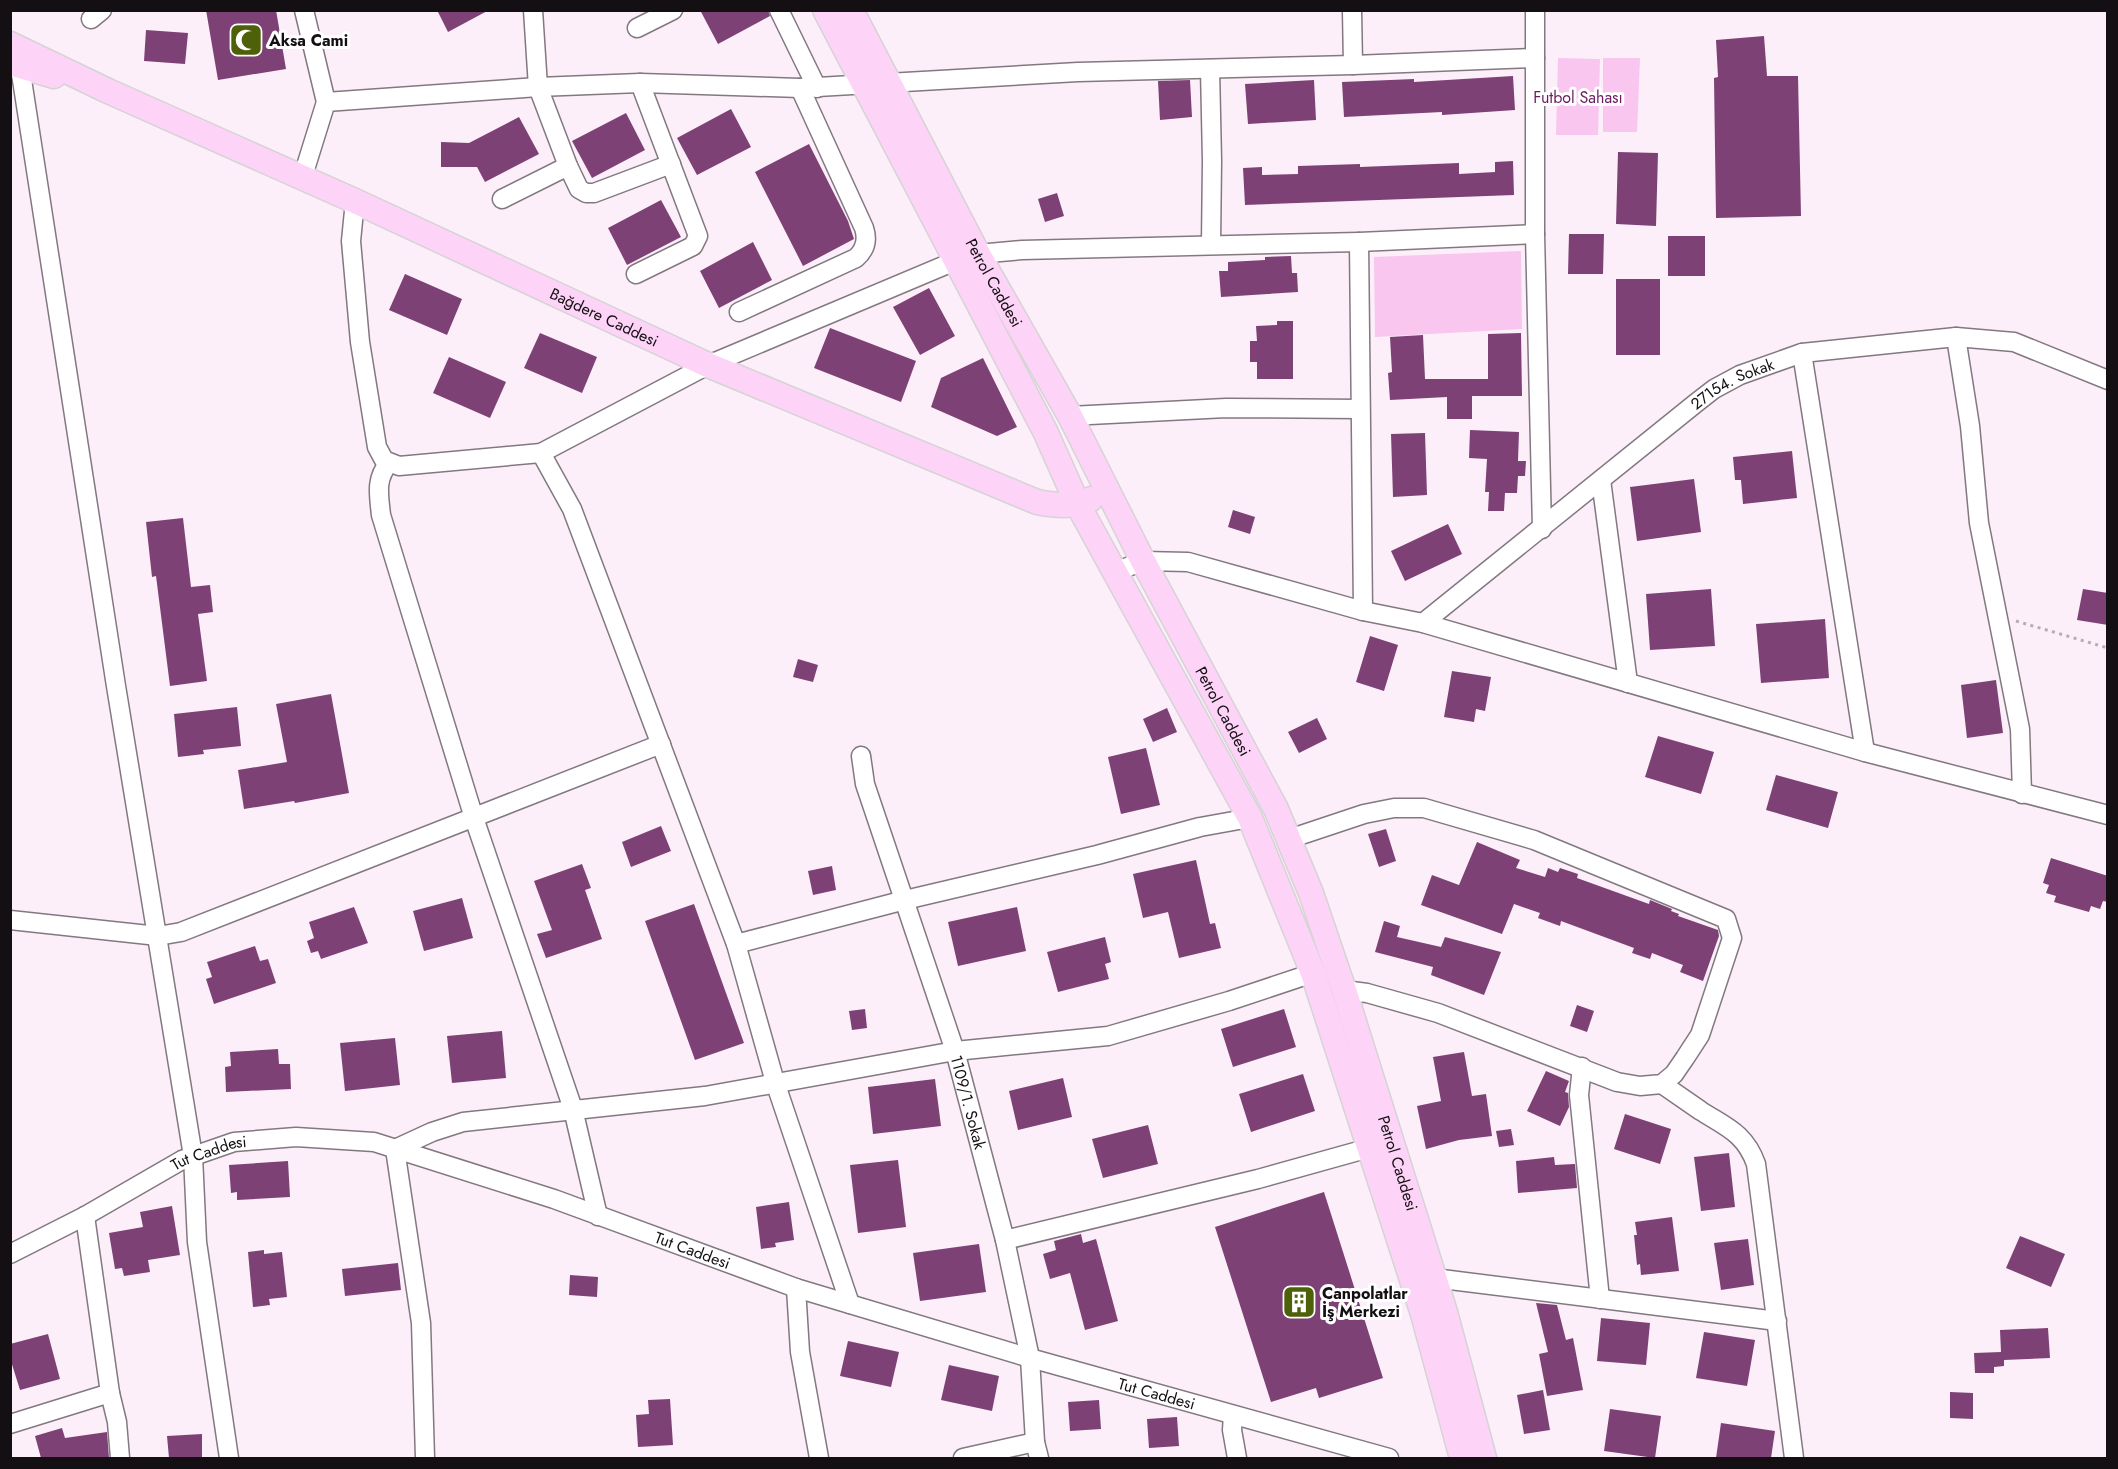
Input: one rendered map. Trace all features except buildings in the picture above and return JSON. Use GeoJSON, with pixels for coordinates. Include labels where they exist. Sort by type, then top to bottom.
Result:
{"type":"FeatureCollection","features":[{"type":"Feature","properties":{"kind":"main road"},"geometry":{"type":"LineString","coordinates":[[825,10],[1045,431],[1078,505],[1251,818],[1380,1145],[1462,1458]]}},
{"type":"Feature","properties":{"kind":"main road","name":"Petrol Caddesi"},"geometry":{"type":"LineString","coordinates":[[851,10],[978,254],[1070,416],[1143,561],[1276,809],[1311,892],[1344,990],[1380,1145],[1434,1278],[1484,1458]]}},
{"type":"Feature","properties":{"kind":"main road","name":"Bağdere Caddesi"},"geometry":{"type":"LineString","coordinates":[[16,56],[108,91],[355,201],[708,365],[1037,502],[1058,506],[1078,505],[1107,491]]}},
{"type":"Feature","properties":{"kind":"street"},"geometry":{"type":"LineString","coordinates":[[302,178],[326,102],[304,10]]}},
{"type":"Feature","properties":{"kind":"street"},"geometry":{"type":"LineString","coordinates":[[533,10],[538,87],[579,189],[590,194],[671,164]]}},
{"type":"Feature","properties":{"kind":"street"},"geometry":{"type":"LineString","coordinates":[[637,28],[673,10]]}},
{"type":"Feature","properties":{"kind":"street"},"geometry":{"type":"LineString","coordinates":[[739,312],[856,258],[864,248],[866,234],[779,10]]}},
{"type":"Feature","properties":{"kind":"street"},"geometry":{"type":"LineString","coordinates":[[1352,10],[1353,65]]}},
{"type":"Feature","properties":{"kind":"street"},"geometry":{"type":"LineString","coordinates":[[1535,10],[1535,234],[1542,529]]}},
{"type":"Feature","properties":{"kind":"street"},"geometry":{"type":"LineString","coordinates":[[16,56],[193,1156],[197,1242],[229,1458]]}},
{"type":"Feature","properties":{"kind":"street"},"geometry":{"type":"LineString","coordinates":[[326,102],[640,82],[809,88],[1078,72],[1535,58]]}},
{"type":"Feature","properties":{"kind":"street"},"geometry":{"type":"LineString","coordinates":[[1210,69],[1211,244]]}},
{"type":"Feature","properties":{"kind":"street"},"geometry":{"type":"LineString","coordinates":[[636,274],[693,246],[698,240],[698,232],[640,82]]}},
{"type":"Feature","properties":{"kind":"street"},"geometry":{"type":"LineString","coordinates":[[502,199],[568,166]]}},
{"type":"Feature","properties":{"kind":"street"},"geometry":{"type":"LineString","coordinates":[[355,201],[351,241],[360,342],[377,447],[381,456],[389,463],[399,466],[541,453],[708,365],[955,261],[978,254],[1022,250],[1359,242],[1535,234]]}},
{"type":"Feature","properties":{"kind":"street"},"geometry":{"type":"LineString","coordinates":[[1359,242],[1363,611]]}},
{"type":"Feature","properties":{"kind":"street"},"geometry":{"type":"LineString","coordinates":[[1956,337],[1970,426],[1979,523],[2020,729],[2022,794]]}},
{"type":"Feature","properties":{"kind":"street","name":"27154. Sokak"},"geometry":{"type":"LineString","coordinates":[[1423,624],[1714,389],[1740,375],[1802,353],[1956,337],[2014,342],[2108,380]]}},
{"type":"Feature","properties":{"kind":"street"},"geometry":{"type":"LineString","coordinates":[[1802,353],[1864,752]]}},
{"type":"Feature","properties":{"kind":"street"},"geometry":{"type":"LineString","coordinates":[[1070,416],[1226,408],[1360,409]]}},
{"type":"Feature","properties":{"kind":"street"},"geometry":{"type":"LineString","coordinates":[[541,453],[572,509],[736,944],[775,1082],[850,1304]]}},
{"type":"Feature","properties":{"kind":"street"},"geometry":{"type":"LineString","coordinates":[[389,463],[379,482],[381,515],[474,818],[573,1109],[598,1216]]}},
{"type":"Feature","properties":{"kind":"street"},"geometry":{"type":"LineString","coordinates":[[1601,480],[1628,683]]}},
{"type":"Feature","properties":{"kind":"street"},"geometry":{"type":"LineString","coordinates":[[1115,572],[1143,561],[1188,562],[1363,611],[1423,624],[1864,752],[2108,815]]}},
{"type":"Feature","properties":{"kind":"street"},"geometry":{"type":"LineString","coordinates":[[10,920],[158,936],[181,932],[661,744]]}},
{"type":"Feature","properties":{"kind":"street","name":"1109/1. Sokak"},"geometry":{"type":"LineString","coordinates":[[861,756],[865,784],[956,1051],[1005,1240],[1030,1358],[1037,1450]]}},
{"type":"Feature","properties":{"kind":"street"},"geometry":{"type":"LineString","coordinates":[[1289,839],[1364,814],[1394,808],[1424,808],[1534,840],[1726,919],[1732,938],[1700,1035],[1674,1074],[1662,1084],[1640,1086],[1617,1082],[1438,1013],[1367,993],[1344,990]]}},
{"type":"Feature","properties":{"kind":"street"},"geometry":{"type":"LineString","coordinates":[[736,944],[905,900],[1097,855],[1200,827],[1251,818]]}},
{"type":"Feature","properties":{"kind":"street"},"geometry":{"type":"LineString","coordinates":[[424,1458],[421,1323],[396,1149],[432,1132],[464,1122],[705,1095],[956,1051],[1108,1036],[1229,1001],[1313,973]]}},
{"type":"Feature","properties":{"kind":"street"},"geometry":{"type":"LineString","coordinates":[[1582,1067],[1579,1095],[1600,1299]]}},
{"type":"Feature","properties":{"kind":"street"},"geometry":{"type":"LineString","coordinates":[[1662,1084],[1732,1130],[1752,1152],[1756,1164],[1794,1458]]}},
{"type":"Feature","properties":{"kind":"street","name":"Tut Caddesi"},"geometry":{"type":"LineString","coordinates":[[10,1254],[85,1216],[182,1160],[234,1142],[296,1137],[374,1142],[554,1199],[796,1288],[1030,1358],[1389,1458]]}},
{"type":"Feature","properties":{"kind":"street"},"geometry":{"type":"LineString","coordinates":[[1005,1240],[1258,1179],[1380,1145]]}},
{"type":"Feature","properties":{"kind":"street"},"geometry":{"type":"LineString","coordinates":[[85,1216],[110,1393],[117,1422],[120,1458]]}},
{"type":"Feature","properties":{"kind":"street"},"geometry":{"type":"LineString","coordinates":[[1434,1278],[1777,1322]]}},
{"type":"Feature","properties":{"kind":"street"},"geometry":{"type":"LineString","coordinates":[[796,1288],[800,1352],[819,1458]]}},
{"type":"Feature","properties":{"kind":"street"},"geometry":{"type":"LineString","coordinates":[[10,1424],[110,1393]]}},
{"type":"Feature","properties":{"kind":"street"},"geometry":{"type":"LineString","coordinates":[[1233,1415],[1232,1430],[1237,1458]]}},
{"type":"Feature","properties":{"kind":"street"},"geometry":{"type":"LineString","coordinates":[[963,1458],[1037,1450]]}},
{"type":"Feature","properties":{"kind":"path"},"geometry":{"type":"LineString","coordinates":[[1997,615],[2108,648]]}},
{"type":"Feature","properties":{"kind":"green space","name":"Futbol Sahası"},"geometry":{"type":"Polygon","coordinates":[[[1558,58],[1600,59],[1598,135],[1556,135],[1558,58]]]}},
{"type":"Feature","properties":{"kind":"green space","name":"Futbol Sahası"},"geometry":{"type":"Polygon","coordinates":[[[1603,58],[1640,58],[1637,132],[1603,132],[1603,58]]]}},
{"type":"Feature","properties":{"kind":"green space"},"geometry":{"type":"Polygon","coordinates":[[[1521,251],[1522,329],[1375,337],[1374,257],[1521,251]]]}},
{"type":"Feature","properties":{"kind":"place","name":"Aksa Cami"},"geometry":{"type":"Point","coordinates":[246,40]}},
{"type":"Feature","properties":{"kind":"place","name":"Canpolatlar İş Merkezi"},"geometry":{"type":"Point","coordinates":[1299,1302]}}]}
